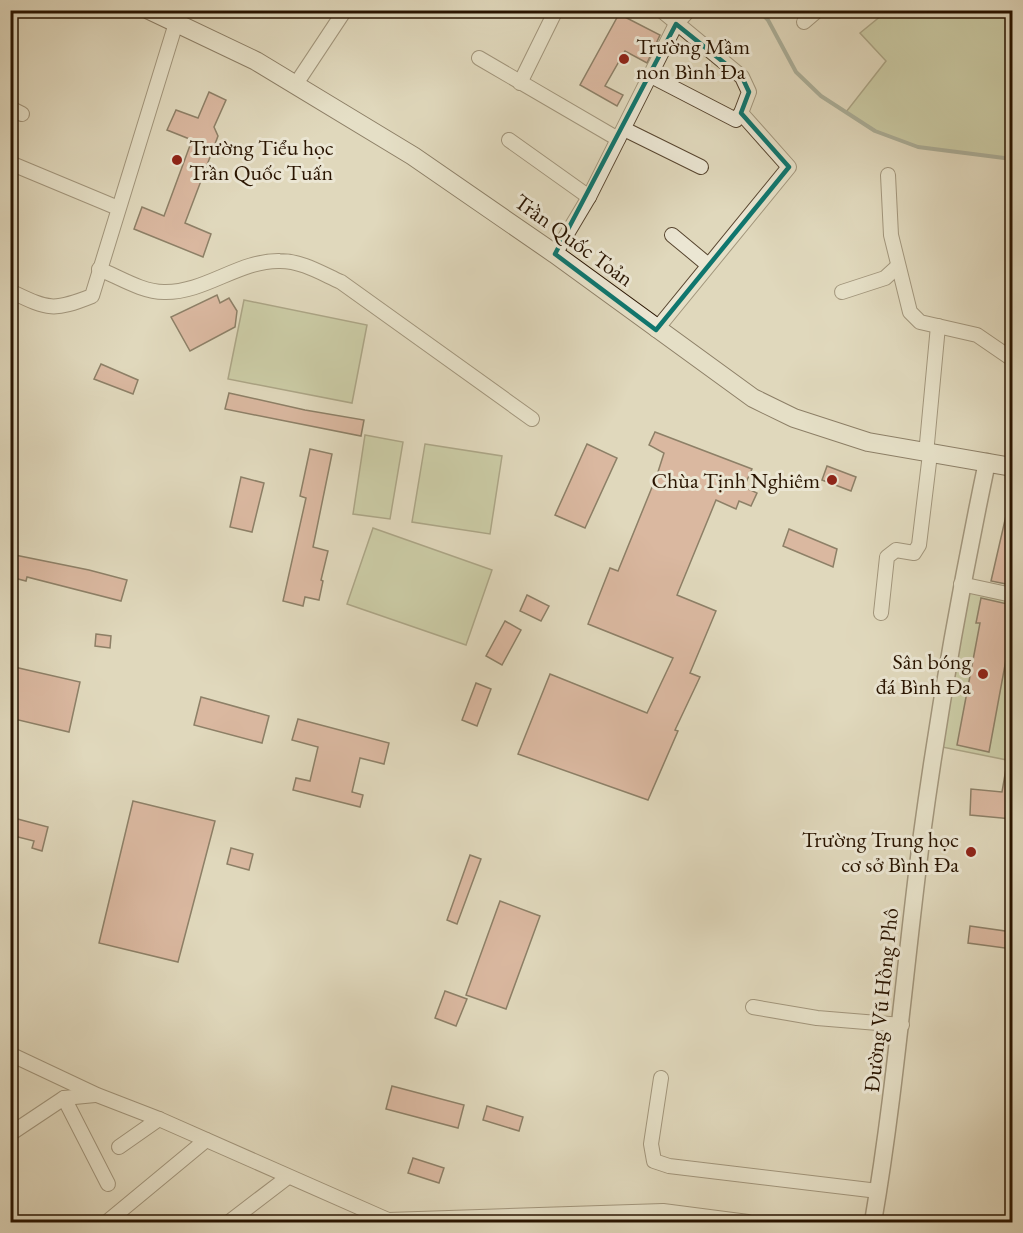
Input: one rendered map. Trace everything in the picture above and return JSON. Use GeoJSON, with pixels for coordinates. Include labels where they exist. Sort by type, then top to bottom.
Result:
{"type":"FeatureCollection","features":[{"type":"Feature","properties":{"kind":"main road","name":"Trần Quốc Toản"},"geometry":{"type":"LineString","coordinates":[[149,10],[256,61],[413,156],[555,254],[656,330],[753,398],[794,418],[868,442],[1012,467]]}},
{"type":"Feature","properties":{"kind":"street"},"geometry":{"type":"LineString","coordinates":[[296,84],[345,10]]}},
{"type":"Feature","properties":{"kind":"street"},"geometry":{"type":"LineString","coordinates":[[520,83],[555,10]]}},
{"type":"Feature","properties":{"kind":"street"},"geometry":{"type":"LineString","coordinates":[[651,76],[736,120],[741,113],[748,92],[742,77],[734,68],[660,10]]}},
{"type":"Feature","properties":{"kind":"street"},"geometry":{"type":"LineString","coordinates":[[555,254],[589,197],[676,24],[689,10]]}},
{"type":"Feature","properties":{"kind":"street"},"geometry":{"type":"LineString","coordinates":[[804,22],[818,10]]}},
{"type":"Feature","properties":{"kind":"street"},"geometry":{"type":"LineString","coordinates":[[10,291],[49,308],[69,305],[92,296],[176,23]]}},
{"type":"Feature","properties":{"kind":"street"},"geometry":{"type":"LineString","coordinates":[[479,58],[520,83],[621,134],[701,167]]}},
{"type":"Feature","properties":{"kind":"street"},"geometry":{"type":"LineString","coordinates":[[656,330],[707,264],[789,167],[741,113]]}},
{"type":"Feature","properties":{"kind":"street"},"geometry":{"type":"LineString","coordinates":[[510,140],[589,197]]}},
{"type":"Feature","properties":{"kind":"street"},"geometry":{"type":"LineString","coordinates":[[10,163],[118,208]]}},
{"type":"Feature","properties":{"kind":"street"},"geometry":{"type":"LineString","coordinates":[[888,175],[891,235],[897,267],[910,312],[920,322],[976,335],[1012,359]]}},
{"type":"Feature","properties":{"kind":"street"},"geometry":{"type":"LineString","coordinates":[[672,235],[707,264]]}},
{"type":"Feature","properties":{"kind":"street"},"geometry":{"type":"LineString","coordinates":[[99,269],[151,291],[163,292],[204,284],[262,263],[280,261],[307,266],[341,282],[532,419]]}},
{"type":"Feature","properties":{"kind":"street"},"geometry":{"type":"LineString","coordinates":[[842,292],[885,278],[897,267]]}},
{"type":"Feature","properties":{"kind":"street"},"geometry":{"type":"LineString","coordinates":[[880,613],[887,557],[896,550],[914,553],[919,545],[938,326]]}},
{"type":"Feature","properties":{"kind":"street","name":"Đường Vũ Hồng Phô"},"geometry":{"type":"LineString","coordinates":[[873,1222],[902,1025],[922,835],[961,584],[987,462]]}},
{"type":"Feature","properties":{"kind":"street"},"geometry":{"type":"LineString","coordinates":[[961,584],[1012,595]]}},
{"type":"Feature","properties":{"kind":"street"},"geometry":{"type":"LineString","coordinates":[[753,1007],[817,1018],[902,1025]]}},
{"type":"Feature","properties":{"kind":"street"},"geometry":{"type":"LineString","coordinates":[[10,1054],[97,1095],[159,1119],[387,1221],[663,1211],[748,1222]]}},
{"type":"Feature","properties":{"kind":"street"},"geometry":{"type":"LineString","coordinates":[[661,1078],[651,1144],[654,1161],[669,1167],[878,1191]]}},
{"type":"Feature","properties":{"kind":"street"},"geometry":{"type":"LineString","coordinates":[[10,1134],[64,1098],[97,1095]]}},
{"type":"Feature","properties":{"kind":"street"},"geometry":{"type":"LineString","coordinates":[[64,1098],[108,1184]]}},
{"type":"Feature","properties":{"kind":"street"},"geometry":{"type":"LineString","coordinates":[[119,1147],[159,1119]]}},
{"type":"Feature","properties":{"kind":"street"},"geometry":{"type":"LineString","coordinates":[[107,1222],[206,1140]]}},
{"type":"Feature","properties":{"kind":"street"},"geometry":{"type":"LineString","coordinates":[[229,1222],[288,1177]]}},
{"type":"Feature","properties":{"kind":"highlighted area"},"geometry":{"type":"Polygon","coordinates":[[[676,24],[742,77],[749,92],[741,113],[789,167],[656,330],[555,254],[676,24]]]}},
{"type":"Feature","properties":{"kind":"green space"},"geometry":{"type":"Polygon","coordinates":[[[887,11],[1012,11],[1012,159],[918,147],[875,131],[846,112],[886,61],[860,33],[887,11]]]}},
{"type":"Feature","properties":{"kind":"green space"},"geometry":{"type":"Polygon","coordinates":[[[244,300],[367,325],[352,403],[228,379],[244,300]]]}},
{"type":"Feature","properties":{"kind":"green space"},"geometry":{"type":"Polygon","coordinates":[[[365,435],[403,442],[390,519],[353,514],[365,435]]]}},
{"type":"Feature","properties":{"kind":"green space"},"geometry":{"type":"Polygon","coordinates":[[[425,444],[502,456],[490,534],[412,522],[425,444]]]}},
{"type":"Feature","properties":{"kind":"green space"},"geometry":{"type":"Polygon","coordinates":[[[373,528],[492,570],[466,645],[347,604],[373,528]]]}},
{"type":"Feature","properties":{"kind":"green space","name":"Sân bóng đá Bình Đa"},"geometry":{"type":"Polygon","coordinates":[[[968,591],[1012,601],[1012,761],[942,747],[968,591]]]}},
{"type":"Feature","properties":{"kind":"building"},"geometry":{"type":"Polygon","coordinates":[[[619,14],[660,35],[647,63],[625,51],[605,86],[623,95],[617,106],[580,85],[619,14]]]}},
{"type":"Feature","properties":{"kind":"building"},"geometry":{"type":"Polygon","coordinates":[[[209,92],[226,100],[214,127],[218,136],[185,223],[211,234],[203,257],[134,229],[142,207],[164,216],[192,140],[167,130],[176,110],[198,118],[209,92]]]}},
{"type":"Feature","properties":{"kind":"building"},"geometry":{"type":"Polygon","coordinates":[[[217,295],[220,303],[229,298],[237,311],[235,327],[190,351],[171,317],[217,295]]]}},
{"type":"Feature","properties":{"kind":"building"},"geometry":{"type":"Polygon","coordinates":[[[101,364],[138,380],[133,394],[94,379],[101,364]]]}},
{"type":"Feature","properties":{"kind":"building"},"geometry":{"type":"Polygon","coordinates":[[[229,393],[364,420],[361,436],[225,409],[229,393]]]}},
{"type":"Feature","properties":{"kind":"building"},"geometry":{"type":"Polygon","coordinates":[[[655,432],[752,469],[744,487],[757,493],[751,506],[739,501],[736,509],[716,500],[677,595],[716,611],[690,673],[700,677],[675,730],[678,731],[648,800],[518,754],[550,674],[647,713],[673,658],[588,624],[610,568],[618,571],[657,475],[664,453],[649,445],[655,432]]]}},
{"type":"Feature","properties":{"kind":"building"},"geometry":{"type":"Polygon","coordinates":[[[587,444],[617,458],[585,528],[555,515],[587,444]]]}},
{"type":"Feature","properties":{"kind":"building"},"geometry":{"type":"Polygon","coordinates":[[[310,449],[332,454],[313,547],[328,551],[319,600],[305,597],[303,606],[283,601],[306,498],[300,496],[310,449]]]}},
{"type":"Feature","properties":{"kind":"building"},"geometry":{"type":"Polygon","coordinates":[[[827,466],[856,477],[851,491],[822,480],[827,466]]]}},
{"type":"Feature","properties":{"kind":"building"},"geometry":{"type":"Polygon","coordinates":[[[241,477],[264,483],[252,532],[230,527],[241,477]]]}},
{"type":"Feature","properties":{"kind":"building"},"geometry":{"type":"Polygon","coordinates":[[[1008,507],[1012,508],[1012,584],[991,581],[1008,507]]]}},
{"type":"Feature","properties":{"kind":"building"},"geometry":{"type":"Polygon","coordinates":[[[789,529],[837,549],[833,567],[783,546],[789,529]]]}},
{"type":"Feature","properties":{"kind":"building"},"geometry":{"type":"Polygon","coordinates":[[[10,554],[127,580],[121,601],[27,577],[26,581],[10,577],[10,554]]]}},
{"type":"Feature","properties":{"kind":"building"},"geometry":{"type":"Polygon","coordinates":[[[527,595],[549,606],[541,621],[520,611],[527,595]]]}},
{"type":"Feature","properties":{"kind":"building"},"geometry":{"type":"Polygon","coordinates":[[[981,598],[1012,605],[1012,627],[989,752],[957,745],[980,623],[976,623],[981,598]]]}},
{"type":"Feature","properties":{"kind":"building"},"geometry":{"type":"Polygon","coordinates":[[[505,621],[521,630],[502,665],[486,656],[505,621]]]}},
{"type":"Feature","properties":{"kind":"building"},"geometry":{"type":"Polygon","coordinates":[[[96,634],[111,636],[110,648],[95,646],[96,634]]]}},
{"type":"Feature","properties":{"kind":"building"},"geometry":{"type":"Polygon","coordinates":[[[10,666],[80,682],[69,732],[10,718],[10,666]]]}},
{"type":"Feature","properties":{"kind":"building"},"geometry":{"type":"Polygon","coordinates":[[[476,683],[491,689],[477,726],[462,720],[476,683]]]}},
{"type":"Feature","properties":{"kind":"building"},"geometry":{"type":"Polygon","coordinates":[[[201,697],[269,716],[262,743],[194,725],[201,697]]]}},
{"type":"Feature","properties":{"kind":"building"},"geometry":{"type":"Polygon","coordinates":[[[298,719],[389,743],[384,764],[360,758],[352,792],[363,795],[360,807],[293,790],[296,778],[310,781],[318,747],[292,740],[298,719]]]}},
{"type":"Feature","properties":{"kind":"building"},"geometry":{"type":"Polygon","coordinates":[[[1007,763],[1012,763],[1012,819],[970,815],[971,789],[1002,792],[1007,763]]]}},
{"type":"Feature","properties":{"kind":"building"},"geometry":{"type":"Polygon","coordinates":[[[133,801],[215,821],[178,962],[99,943],[133,801]]]}},
{"type":"Feature","properties":{"kind":"building"},"geometry":{"type":"Polygon","coordinates":[[[10,817],[48,827],[42,851],[32,848],[34,841],[10,835],[10,817]]]}},
{"type":"Feature","properties":{"kind":"building"},"geometry":{"type":"Polygon","coordinates":[[[231,848],[253,854],[249,870],[227,864],[231,848]]]}},
{"type":"Feature","properties":{"kind":"building"},"geometry":{"type":"Polygon","coordinates":[[[470,855],[481,859],[457,924],[447,920],[470,855]]]}},
{"type":"Feature","properties":{"kind":"building"},"geometry":{"type":"Polygon","coordinates":[[[500,901],[540,916],[506,1009],[466,995],[500,901]]]}},
{"type":"Feature","properties":{"kind":"building"},"geometry":{"type":"Polygon","coordinates":[[[970,926],[1012,932],[1012,949],[968,943],[970,926]]]}},
{"type":"Feature","properties":{"kind":"building"},"geometry":{"type":"Polygon","coordinates":[[[445,991],[467,999],[456,1026],[435,1018],[445,991]]]}},
{"type":"Feature","properties":{"kind":"building"},"geometry":{"type":"Polygon","coordinates":[[[392,1086],[464,1105],[458,1128],[386,1109],[392,1086]]]}},
{"type":"Feature","properties":{"kind":"building"},"geometry":{"type":"Polygon","coordinates":[[[487,1106],[523,1117],[519,1131],[483,1120],[487,1106]]]}},
{"type":"Feature","properties":{"kind":"building"},"geometry":{"type":"Polygon","coordinates":[[[413,1158],[444,1168],[439,1183],[408,1173],[413,1158]]]}},
{"type":"Feature","properties":{"kind":"waterway"},"geometry":{"type":"LineString","coordinates":[[758,10],[768,20],[796,72],[821,96],[875,131],[918,147],[1012,159]]}},
{"type":"Feature","properties":{"kind":"place","name":"Trường Mầm non Bình Đa"},"geometry":{"type":"Point","coordinates":[624,59]}},
{"type":"Feature","properties":{"kind":"place","name":"Trường Tiểu học Trần Quốc Tuấn"},"geometry":{"type":"Point","coordinates":[177,160]}},
{"type":"Feature","properties":{"kind":"place","name":"Chùa Tịnh Nghiêm"},"geometry":{"type":"Point","coordinates":[832,480]}},
{"type":"Feature","properties":{"kind":"place","name":"Sân bóng đá Bình Đa"},"geometry":{"type":"Point","coordinates":[983,674]}},
{"type":"Feature","properties":{"kind":"place","name":"Trường Trung học cơ sở Bình Đa"},"geometry":{"type":"Point","coordinates":[971,852]}}]}
